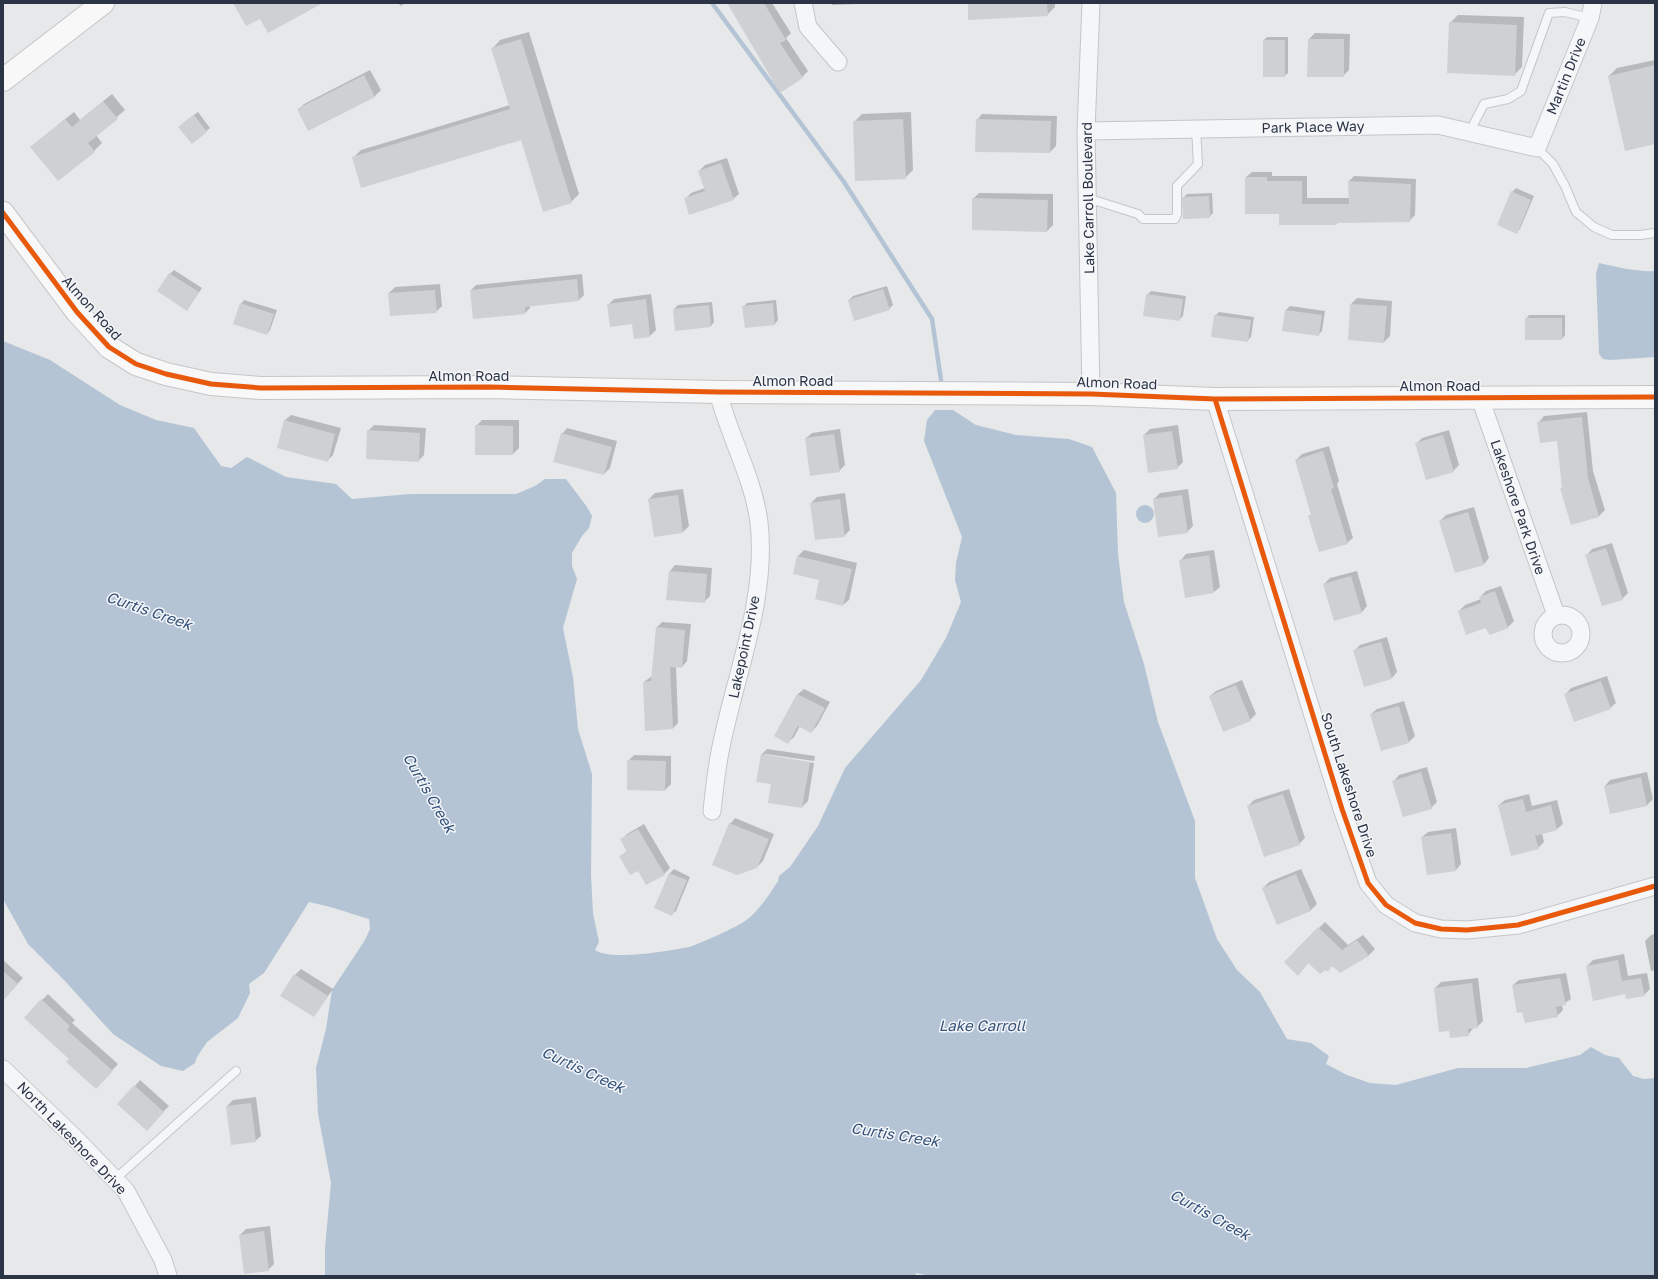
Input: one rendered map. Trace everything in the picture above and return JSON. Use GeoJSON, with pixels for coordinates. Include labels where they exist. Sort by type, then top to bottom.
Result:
{"type":"FeatureCollection","features":[{"type":"Feature","properties":{"kind":"street"},"geometry":{"type":"LineString","coordinates":[[3,80],[103,3]]}},
{"type":"Feature","properties":{"kind":"street"},"geometry":{"type":"LineString","coordinates":[[802,3],[808,27],[838,62]]}},
{"type":"Feature","properties":{"kind":"street","name":"Lake Carroll Boulevard"},"geometry":{"type":"LineString","coordinates":[[1091,3],[1086,131],[1091,394]]}},
{"type":"Feature","properties":{"kind":"street","name":"Martin Drive"},"geometry":{"type":"LineString","coordinates":[[1537,148],[1591,11]]}},
{"type":"Feature","properties":{"kind":"street","name":"Park Place Way"},"geometry":{"type":"LineString","coordinates":[[1086,131],[1438,125],[1537,148]]}},
{"type":"Feature","properties":{"kind":"street","name":"Almon Road"},"geometry":{"type":"LineString","coordinates":[[3,213],[77,312],[109,347],[136,364],[166,374],[211,384],[261,388],[490,388],[718,392],[1091,394],[1215,399],[1655,397]]}},
{"type":"Feature","properties":{"kind":"street","name":"Lakepoint Drive"},"geometry":{"type":"LineString","coordinates":[[712,811],[719,756],[754,614],[762,554],[759,520],[750,484],[723,413],[718,392]]}},
{"type":"Feature","properties":{"kind":"street","name":"Lakeshore Park Drive"},"geometry":{"type":"LineString","coordinates":[[1480,398],[1556,615]]}},
{"type":"Feature","properties":{"kind":"street","name":"South Lakeshore Drive"},"geometry":{"type":"LineString","coordinates":[[1215,399],[1345,816],[1368,884],[1386,905],[1415,923],[1441,928],[1467,930],[1518,925],[1655,886]]}},
{"type":"Feature","properties":{"kind":"street","name":"North Lakeshore Drive"},"geometry":{"type":"LineString","coordinates":[[3,1069],[126,1191],[163,1260],[168,1276]]}},
{"type":"Feature","properties":{"kind":"lane"},"geometry":{"type":"LineString","coordinates":[[1469,133],[1484,104],[1508,99],[1521,91],[1549,13],[1591,11]]}},
{"type":"Feature","properties":{"kind":"lane"},"geometry":{"type":"LineString","coordinates":[[1087,198],[1138,214],[1143,219],[1175,219],[1177,214],[1177,186],[1198,164],[1196,129]]}},
{"type":"Feature","properties":{"kind":"lane"},"geometry":{"type":"LineString","coordinates":[[1537,148],[1553,164],[1565,186],[1576,212],[1594,227],[1612,235],[1640,235],[1655,233]]}},
{"type":"Feature","properties":{"kind":"lane"},"geometry":{"type":"LineString","coordinates":[[115,1179],[236,1071]]}},
{"type":"Feature","properties":{"kind":"water"},"geometry":{"type":"Polygon","coordinates":[[[1599,263],[1634,270],[1655,271],[1655,357],[1610,360],[1603,359],[1599,354],[1596,273],[1599,263]]]}},
{"type":"Feature","properties":{"kind":"water","name":"Lake Carroll"},"geometry":{"type":"Polygon","coordinates":[[[3,341],[50,360],[120,405],[156,420],[194,428],[221,466],[231,468],[247,457],[286,477],[336,484],[352,499],[410,494],[516,494],[535,486],[545,479],[566,479],[592,516],[589,528],[582,536],[572,553],[572,566],[577,579],[563,628],[573,677],[578,729],[592,774],[591,875],[593,913],[599,942],[595,950],[614,955],[640,954],[689,947],[735,927],[755,912],[771,892],[778,881],[779,876],[790,867],[818,826],[845,768],[921,680],[946,638],[961,602],[955,580],[956,563],[962,537],[924,441],[927,420],[935,410],[953,410],[976,425],[1016,435],[1069,439],[1092,447],[1116,493],[1118,554],[1124,602],[1144,664],[1158,722],[1195,821],[1195,878],[1217,939],[1237,970],[1260,992],[1287,1039],[1311,1043],[1329,1056],[1326,1064],[1347,1075],[1370,1083],[1396,1085],[1458,1068],[1526,1068],[1580,1055],[1591,1047],[1605,1055],[1619,1058],[1633,1076],[1644,1079],[1655,1078],[1655,1276],[930,1276],[916,1273],[916,1276],[325,1276],[325,1248],[331,1183],[318,1114],[316,1068],[326,1029],[332,990],[365,940],[370,929],[369,919],[309,902],[264,973],[249,984],[250,993],[238,1018],[207,1042],[197,1057],[195,1063],[183,1071],[161,1066],[113,1034],[64,980],[28,944],[3,899],[3,341]]]}},
{"type":"Feature","properties":{"kind":"water"},"geometry":{"type":"Polygon","coordinates":[[[1145,505],[1151,508],[1154,514],[1151,520],[1145,523],[1139,520],[1136,514],[1139,508],[1145,505]]]}},
{"type":"Feature","properties":{"kind":"building"},"geometry":{"type":"Polygon","coordinates":[[[233,3],[323,3],[268,33],[260,19],[246,26],[233,3]]]}},
{"type":"Feature","properties":{"kind":"building"},"geometry":{"type":"Polygon","coordinates":[[[727,3],[764,3],[786,40],[780,43],[803,78],[780,93],[727,3]]]}},
{"type":"Feature","properties":{"kind":"building"},"geometry":{"type":"Polygon","coordinates":[[[968,3],[1047,3],[1048,16],[968,20],[968,3]]]}},
{"type":"Feature","properties":{"kind":"building"},"geometry":{"type":"Polygon","coordinates":[[[1449,22],[1517,25],[1515,76],[1447,73],[1449,22]]]}},
{"type":"Feature","properties":{"kind":"building"},"geometry":{"type":"Polygon","coordinates":[[[521,39],[572,203],[543,212],[521,140],[361,188],[352,157],[510,109],[491,48],[521,39]]]}},
{"type":"Feature","properties":{"kind":"building"},"geometry":{"type":"Polygon","coordinates":[[[1308,39],[1344,39],[1344,77],[1307,77],[1308,39]]]}},
{"type":"Feature","properties":{"kind":"building"},"geometry":{"type":"Polygon","coordinates":[[[1263,40],[1285,40],[1285,77],[1263,77],[1263,40]]]}},
{"type":"Feature","properties":{"kind":"building"},"geometry":{"type":"Polygon","coordinates":[[[1655,65],[1655,144],[1625,151],[1608,76],[1655,65]]]}},
{"type":"Feature","properties":{"kind":"building"},"geometry":{"type":"Polygon","coordinates":[[[364,75],[375,97],[308,131],[297,109],[364,75]]]}},
{"type":"Feature","properties":{"kind":"building"},"geometry":{"type":"Polygon","coordinates":[[[103,101],[118,119],[88,143],[95,152],[58,181],[30,147],[65,119],[72,127],[103,101]]]}},
{"type":"Feature","properties":{"kind":"building"},"geometry":{"type":"Polygon","coordinates":[[[194,115],[207,132],[192,144],[178,127],[194,115]]]}},
{"type":"Feature","properties":{"kind":"building"},"geometry":{"type":"Polygon","coordinates":[[[903,119],[906,179],[855,181],[853,121],[903,119]]]}},
{"type":"Feature","properties":{"kind":"building"},"geometry":{"type":"Polygon","coordinates":[[[976,119],[1051,121],[1050,153],[975,152],[976,119]]]}},
{"type":"Feature","properties":{"kind":"building"},"geometry":{"type":"Polygon","coordinates":[[[721,163],[734,200],[689,215],[684,198],[705,191],[698,171],[721,163]]]}},
{"type":"Feature","properties":{"kind":"building"},"geometry":{"type":"Polygon","coordinates":[[[1245,177],[1267,177],[1267,181],[1302,181],[1302,204],[1349,204],[1348,181],[1411,184],[1410,222],[1336,223],[1336,225],[1279,225],[1279,214],[1245,214],[1245,177]]]}},
{"type":"Feature","properties":{"kind":"building"},"geometry":{"type":"Polygon","coordinates":[[[1511,191],[1531,200],[1517,234],[1497,225],[1511,191]]]}},
{"type":"Feature","properties":{"kind":"building"},"geometry":{"type":"Polygon","coordinates":[[[1209,196],[1210,218],[1183,219],[1182,197],[1209,196]]]}},
{"type":"Feature","properties":{"kind":"building"},"geometry":{"type":"Polygon","coordinates":[[[972,198],[1048,200],[1047,232],[972,230],[972,198]]]}},
{"type":"Feature","properties":{"kind":"building"},"geometry":{"type":"Polygon","coordinates":[[[169,273],[199,292],[187,311],[157,291],[169,273]]]}},
{"type":"Feature","properties":{"kind":"building"},"geometry":{"type":"Polygon","coordinates":[[[577,279],[579,301],[525,307],[525,314],[473,319],[470,290],[577,279]]]}},
{"type":"Feature","properties":{"kind":"building"},"geometry":{"type":"Polygon","coordinates":[[[883,289],[890,310],[854,321],[848,300],[883,289]]]}},
{"type":"Feature","properties":{"kind":"building"},"geometry":{"type":"Polygon","coordinates":[[[435,290],[437,313],[390,316],[388,293],[435,290]]]}},
{"type":"Feature","properties":{"kind":"building"},"geometry":{"type":"Polygon","coordinates":[[[1146,294],[1183,299],[1180,321],[1143,316],[1146,294]]]}},
{"type":"Feature","properties":{"kind":"building"},"geometry":{"type":"Polygon","coordinates":[[[646,299],[650,337],[634,339],[632,324],[610,327],[607,304],[646,299]]]}},
{"type":"Feature","properties":{"kind":"building"},"geometry":{"type":"Polygon","coordinates":[[[240,303],[274,314],[267,335],[233,324],[240,303]]]}},
{"type":"Feature","properties":{"kind":"building"},"geometry":{"type":"Polygon","coordinates":[[[773,303],[775,325],[745,328],[742,306],[773,303]]]}},
{"type":"Feature","properties":{"kind":"building"},"geometry":{"type":"Polygon","coordinates":[[[1350,304],[1387,306],[1384,343],[1348,340],[1350,304]]]}},
{"type":"Feature","properties":{"kind":"building"},"geometry":{"type":"Polygon","coordinates":[[[709,305],[711,327],[675,331],[673,309],[709,305]]]}},
{"type":"Feature","properties":{"kind":"building"},"geometry":{"type":"Polygon","coordinates":[[[1285,310],[1322,315],[1319,336],[1282,331],[1285,310]]]}},
{"type":"Feature","properties":{"kind":"building"},"geometry":{"type":"Polygon","coordinates":[[[1214,315],[1251,320],[1248,342],[1211,337],[1214,315]]]}},
{"type":"Feature","properties":{"kind":"building"},"geometry":{"type":"Polygon","coordinates":[[[1525,318],[1562,318],[1562,340],[1525,340],[1525,318]]]}},
{"type":"Feature","properties":{"kind":"building"},"geometry":{"type":"Polygon","coordinates":[[[1582,417],[1588,478],[1599,517],[1571,525],[1560,488],[1562,488],[1557,441],[1540,443],[1537,422],[1582,417]]]}},
{"type":"Feature","properties":{"kind":"building"},"geometry":{"type":"Polygon","coordinates":[[[284,420],[335,434],[328,462],[277,448],[284,420]]]}},
{"type":"Feature","properties":{"kind":"building"},"geometry":{"type":"Polygon","coordinates":[[[475,425],[513,426],[513,455],[475,455],[475,425]]]}},
{"type":"Feature","properties":{"kind":"building"},"geometry":{"type":"Polygon","coordinates":[[[367,430],[420,433],[419,462],[366,459],[367,430]]]}},
{"type":"Feature","properties":{"kind":"building"},"geometry":{"type":"Polygon","coordinates":[[[1172,431],[1178,469],[1148,473],[1143,435],[1172,431]]]}},
{"type":"Feature","properties":{"kind":"building"},"geometry":{"type":"Polygon","coordinates":[[[561,433],[612,447],[604,475],[553,462],[561,433]]]}},
{"type":"Feature","properties":{"kind":"building"},"geometry":{"type":"Polygon","coordinates":[[[834,434],[840,472],[810,476],[805,438],[834,434]]]}},
{"type":"Feature","properties":{"kind":"building"},"geometry":{"type":"Polygon","coordinates":[[[1443,435],[1454,472],[1426,480],[1415,443],[1443,435]]]}},
{"type":"Feature","properties":{"kind":"building"},"geometry":{"type":"Polygon","coordinates":[[[1323,451],[1334,488],[1331,489],[1348,544],[1319,552],[1308,516],[1311,515],[1295,460],[1323,451]]]}},
{"type":"Feature","properties":{"kind":"building"},"geometry":{"type":"Polygon","coordinates":[[[678,495],[683,533],[654,537],[648,499],[678,495]]]}},
{"type":"Feature","properties":{"kind":"building"},"geometry":{"type":"Polygon","coordinates":[[[1182,495],[1188,533],[1158,537],[1153,499],[1182,495]]]}},
{"type":"Feature","properties":{"kind":"building"},"geometry":{"type":"Polygon","coordinates":[[[840,499],[845,537],[815,540],[810,503],[840,499]]]}},
{"type":"Feature","properties":{"kind":"building"},"geometry":{"type":"Polygon","coordinates":[[[1468,512],[1484,565],[1455,573],[1439,521],[1468,512]]]}},
{"type":"Feature","properties":{"kind":"building"},"geometry":{"type":"Polygon","coordinates":[[[1606,548],[1623,600],[1602,606],[1585,555],[1606,548]]]}},
{"type":"Feature","properties":{"kind":"building"},"geometry":{"type":"Polygon","coordinates":[[[1209,555],[1214,593],[1185,598],[1179,560],[1209,555]]]}},
{"type":"Feature","properties":{"kind":"building"},"geometry":{"type":"Polygon","coordinates":[[[797,556],[852,569],[843,606],[815,599],[819,580],[793,574],[797,556]]]}},
{"type":"Feature","properties":{"kind":"building"},"geometry":{"type":"Polygon","coordinates":[[[669,571],[707,574],[705,603],[666,600],[669,571]]]}},
{"type":"Feature","properties":{"kind":"building"},"geometry":{"type":"Polygon","coordinates":[[[1351,576],[1362,613],[1334,621],[1323,584],[1351,576]]]}},
{"type":"Feature","properties":{"kind":"building"},"geometry":{"type":"Polygon","coordinates":[[[1495,591],[1508,628],[1490,635],[1485,628],[1466,635],[1458,611],[1481,603],[1479,597],[1495,591]]]}},
{"type":"Feature","properties":{"kind":"building"},"geometry":{"type":"Polygon","coordinates":[[[656,627],[685,630],[682,668],[670,667],[673,729],[645,731],[643,682],[651,681],[656,627]]]}},
{"type":"Feature","properties":{"kind":"building"},"geometry":{"type":"Polygon","coordinates":[[[1381,642],[1392,679],[1364,687],[1353,650],[1381,642]]]}},
{"type":"Feature","properties":{"kind":"building"},"geometry":{"type":"Polygon","coordinates":[[[1601,681],[1611,709],[1574,722],[1564,694],[1601,681]]]}},
{"type":"Feature","properties":{"kind":"building"},"geometry":{"type":"Polygon","coordinates":[[[1236,685],[1251,721],[1223,732],[1209,696],[1236,685]]]}},
{"type":"Feature","properties":{"kind":"building"},"geometry":{"type":"Polygon","coordinates":[[[797,694],[825,708],[811,733],[798,726],[788,744],[774,736],[797,694]]]}},
{"type":"Feature","properties":{"kind":"building"},"geometry":{"type":"Polygon","coordinates":[[[1399,706],[1409,743],[1381,751],[1370,714],[1399,706]]]}},
{"type":"Feature","properties":{"kind":"building"},"geometry":{"type":"Polygon","coordinates":[[[761,754],[810,762],[802,808],[768,803],[771,784],[756,782],[761,754]]]}},
{"type":"Feature","properties":{"kind":"building"},"geometry":{"type":"Polygon","coordinates":[[[627,760],[666,761],[665,791],[627,790],[627,760]]]}},
{"type":"Feature","properties":{"kind":"building"},"geometry":{"type":"Polygon","coordinates":[[[1421,772],[1432,809],[1403,817],[1392,781],[1421,772]]]}},
{"type":"Feature","properties":{"kind":"building"},"geometry":{"type":"Polygon","coordinates":[[[1641,777],[1647,806],[1610,814],[1604,786],[1641,777]]]}},
{"type":"Feature","properties":{"kind":"building"},"geometry":{"type":"Polygon","coordinates":[[[1283,794],[1300,845],[1264,857],[1247,806],[1283,794]]]}},
{"type":"Feature","properties":{"kind":"building"},"geometry":{"type":"Polygon","coordinates":[[[1523,799],[1526,812],[1551,805],[1557,830],[1535,836],[1539,849],[1511,856],[1498,805],[1523,799]]]}},
{"type":"Feature","properties":{"kind":"building"},"geometry":{"type":"Polygon","coordinates":[[[729,823],[769,839],[757,868],[737,875],[712,865],[729,823]]]}},
{"type":"Feature","properties":{"kind":"building"},"geometry":{"type":"Polygon","coordinates":[[[638,829],[665,875],[646,885],[638,871],[630,875],[619,856],[627,852],[620,839],[638,829]]]}},
{"type":"Feature","properties":{"kind":"building"},"geometry":{"type":"Polygon","coordinates":[[[1451,833],[1456,871],[1427,875],[1421,837],[1451,833]]]}},
{"type":"Feature","properties":{"kind":"building"},"geometry":{"type":"Polygon","coordinates":[[[669,873],[687,880],[672,916],[654,908],[669,873]]]}},
{"type":"Feature","properties":{"kind":"building"},"geometry":{"type":"Polygon","coordinates":[[[1296,874],[1311,911],[1277,925],[1262,888],[1296,874]]]}},
{"type":"Feature","properties":{"kind":"building"},"geometry":{"type":"Polygon","coordinates":[[[1318,927],[1342,950],[1357,940],[1369,956],[1340,973],[1332,966],[1328,972],[1326,970],[1320,974],[1308,963],[1298,976],[1284,962],[1318,927]]]}},
{"type":"Feature","properties":{"kind":"building"},"geometry":{"type":"Polygon","coordinates":[[[1618,960],[1622,981],[1641,978],[1645,996],[1626,999],[1625,994],[1593,1001],[1586,966],[1618,960]]]}},
{"type":"Feature","properties":{"kind":"building"},"geometry":{"type":"Polygon","coordinates":[[[3,971],[18,984],[3,1001],[3,971]]]}},
{"type":"Feature","properties":{"kind":"building"},"geometry":{"type":"Polygon","coordinates":[[[294,974],[328,996],[314,1017],[280,996],[294,974]]]}},
{"type":"Feature","properties":{"kind":"building"},"geometry":{"type":"Polygon","coordinates":[[[1560,978],[1566,1005],[1556,1007],[1558,1017],[1525,1023],[1522,1012],[1517,1013],[1512,985],[1560,978]]]}},
{"type":"Feature","properties":{"kind":"building"},"geometry":{"type":"Polygon","coordinates":[[[1472,983],[1478,1028],[1468,1029],[1469,1036],[1450,1038],[1449,1031],[1439,1032],[1434,988],[1472,983]]]}},
{"type":"Feature","properties":{"kind":"building"},"geometry":{"type":"Polygon","coordinates":[[[41,999],[70,1026],[67,1030],[113,1071],[96,1089],[66,1062],[69,1059],[24,1018],[41,999]]]}},
{"type":"Feature","properties":{"kind":"building"},"geometry":{"type":"Polygon","coordinates":[[[134,1085],[164,1112],[147,1131],[117,1104],[134,1085]]]}},
{"type":"Feature","properties":{"kind":"building"},"geometry":{"type":"Polygon","coordinates":[[[251,1103],[256,1142],[231,1145],[226,1106],[251,1103]]]}},
{"type":"Feature","properties":{"kind":"building"},"geometry":{"type":"Polygon","coordinates":[[[264,1231],[269,1271],[244,1274],[239,1235],[264,1231]]]}},
{"type":"Feature","properties":{"kind":"waterway"},"geometry":{"type":"LineString","coordinates":[[712,3],[844,182],[932,319],[941,380]]}},
{"type":"Feature","properties":{"kind":"cycle path"},"geometry":{"type":"LineString","coordinates":[[3,213],[77,312],[109,347],[136,364],[166,374],[211,384],[261,388],[490,387],[718,392],[1091,394],[1215,399],[1655,397]]}},
{"type":"Feature","properties":{"kind":"cycle path"},"geometry":{"type":"LineString","coordinates":[[1215,399],[1342,809],[1368,883],[1386,905],[1415,923],[1441,929],[1467,930],[1518,925],[1655,886]]}},
{"type":"Feature","properties":{"kind":"water label","name":"Curtis Creek"},"geometry":{"type":"Point","coordinates":[149,611]}},
{"type":"Feature","properties":{"kind":"water label","name":"Curtis Creek"},"geometry":{"type":"Point","coordinates":[429,793]}},
{"type":"Feature","properties":{"kind":"water label","name":"Curtis Creek"},"geometry":{"type":"Point","coordinates":[583,1070]}},
{"type":"Feature","properties":{"kind":"water label","name":"Curtis Creek"},"geometry":{"type":"Point","coordinates":[895,1135]}},
{"type":"Feature","properties":{"kind":"water label","name":"Curtis Creek"},"geometry":{"type":"Point","coordinates":[1210,1215]}}]}
